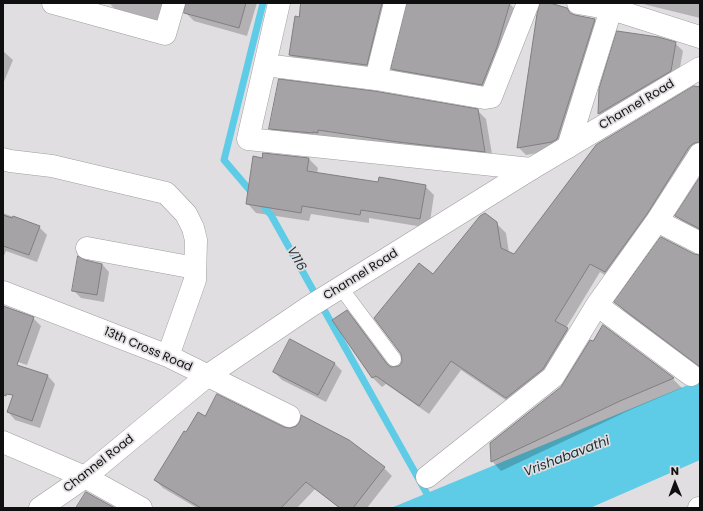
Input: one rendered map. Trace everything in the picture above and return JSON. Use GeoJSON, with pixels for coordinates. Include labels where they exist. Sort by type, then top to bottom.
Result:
{"type":"FeatureCollection","features":[{"type":"Feature","properties":{"kind":"street"},"geometry":{"type":"LineString","coordinates":[[53,3],[165,34],[174,3]]}},
{"type":"Feature","properties":{"kind":"street"},"geometry":{"type":"LineString","coordinates":[[279,3],[248,139],[532,169]]}},
{"type":"Feature","properties":{"kind":"street"},"geometry":{"type":"LineString","coordinates":[[376,79],[395,3]]}},
{"type":"Feature","properties":{"kind":"street"},"geometry":{"type":"LineString","coordinates":[[265,65],[376,79],[485,98],[491,96],[528,3]]}},
{"type":"Feature","properties":{"kind":"street"},"geometry":{"type":"LineString","coordinates":[[578,3],[613,6],[700,37]]}},
{"type":"Feature","properties":{"kind":"street"},"geometry":{"type":"LineString","coordinates":[[568,147],[613,6]]}},
{"type":"Feature","properties":{"kind":"street","name":"Channel Road"},"geometry":{"type":"LineString","coordinates":[[40,508],[85,477],[207,376],[310,307],[532,169],[700,68]]}},
{"type":"Feature","properties":{"kind":"street"},"geometry":{"type":"LineString","coordinates":[[427,476],[553,377],[596,305],[657,221],[700,154]]}},
{"type":"Feature","properties":{"kind":"street"},"geometry":{"type":"LineString","coordinates":[[3,159],[52,166],[166,194],[186,214],[193,228],[196,240],[195,280],[168,356]]}},
{"type":"Feature","properties":{"kind":"street"},"geometry":{"type":"LineString","coordinates":[[657,221],[700,243]]}},
{"type":"Feature","properties":{"kind":"street"},"geometry":{"type":"LineString","coordinates":[[87,248],[195,268]]}},
{"type":"Feature","properties":{"kind":"street","name":"13th Cross Road"},"geometry":{"type":"LineString","coordinates":[[3,292],[168,356],[289,416]]}},
{"type":"Feature","properties":{"kind":"street"},"geometry":{"type":"LineString","coordinates":[[596,305],[692,375]]}},
{"type":"Feature","properties":{"kind":"street"},"geometry":{"type":"LineString","coordinates":[[3,442],[85,477],[141,508]]}},
{"type":"Feature","properties":{"kind":"lane"},"geometry":{"type":"LineString","coordinates":[[335,291],[394,359]]}},
{"type":"Feature","properties":{"kind":"water","name":"Vrishabavathi"},"geometry":{"type":"Polygon","coordinates":[[[700,380],[700,460],[590,508],[391,508],[700,380]]]}},
{"type":"Feature","properties":{"kind":"building"},"geometry":{"type":"Polygon","coordinates":[[[186,3],[246,3],[239,28],[184,13],[186,3]]]}},
{"type":"Feature","properties":{"kind":"building"},"geometry":{"type":"Polygon","coordinates":[[[301,3],[382,3],[367,65],[289,55],[295,16],[299,17],[301,3]]]}},
{"type":"Feature","properties":{"kind":"building"},"geometry":{"type":"Polygon","coordinates":[[[407,3],[510,3],[497,47],[482,85],[391,69],[407,3]]]}},
{"type":"Feature","properties":{"kind":"building"},"geometry":{"type":"Polygon","coordinates":[[[540,3],[550,3],[567,8],[570,13],[575,15],[595,19],[557,139],[552,142],[517,148],[537,14],[540,3]]]}},
{"type":"Feature","properties":{"kind":"building"},"geometry":{"type":"Polygon","coordinates":[[[617,31],[658,37],[676,42],[671,71],[598,114],[599,89],[617,31]]]}},
{"type":"Feature","properties":{"kind":"building"},"geometry":{"type":"Polygon","coordinates":[[[279,79],[374,91],[478,109],[485,152],[398,142],[318,130],[318,133],[313,133],[269,129],[279,79]]]}},
{"type":"Feature","properties":{"kind":"building"},"geometry":{"type":"Polygon","coordinates":[[[694,86],[700,87],[700,142],[694,143],[689,147],[647,214],[605,272],[590,264],[555,321],[568,328],[543,369],[506,398],[451,361],[419,406],[376,376],[372,378],[332,320],[347,310],[387,364],[391,367],[399,366],[402,362],[401,354],[374,318],[419,263],[433,274],[480,216],[485,213],[497,222],[501,248],[514,254],[596,145],[694,86]]]}},
{"type":"Feature","properties":{"kind":"building"},"geometry":{"type":"Polygon","coordinates":[[[263,153],[309,158],[307,171],[378,182],[379,177],[426,185],[420,219],[361,210],[360,215],[302,206],[301,213],[246,204],[253,156],[262,158],[263,153]]]}},
{"type":"Feature","properties":{"kind":"building"},"geometry":{"type":"Polygon","coordinates":[[[700,177],[700,229],[675,216],[700,177]]]}},
{"type":"Feature","properties":{"kind":"building"},"geometry":{"type":"Polygon","coordinates":[[[3,215],[12,218],[13,216],[40,226],[29,255],[3,246],[3,215]]]}},
{"type":"Feature","properties":{"kind":"building"},"geometry":{"type":"Polygon","coordinates":[[[661,237],[694,254],[700,255],[700,367],[614,302],[661,237]]]}},
{"type":"Feature","properties":{"kind":"building"},"geometry":{"type":"Polygon","coordinates":[[[78,256],[85,260],[102,264],[97,295],[72,291],[78,256]]]}},
{"type":"Feature","properties":{"kind":"building"},"geometry":{"type":"Polygon","coordinates":[[[3,306],[34,317],[17,365],[48,375],[32,421],[7,412],[13,395],[3,395],[3,306]]]}},
{"type":"Feature","properties":{"kind":"building"},"geometry":{"type":"Polygon","coordinates":[[[603,325],[674,378],[620,401],[491,462],[490,443],[561,387],[590,340],[593,341],[603,325]]]}},
{"type":"Feature","properties":{"kind":"building"},"geometry":{"type":"Polygon","coordinates":[[[290,339],[335,363],[318,395],[273,372],[290,339]]]}},
{"type":"Feature","properties":{"kind":"building"},"geometry":{"type":"Polygon","coordinates":[[[217,394],[284,427],[290,428],[296,426],[300,421],[301,415],[349,440],[385,467],[353,508],[340,508],[306,482],[281,508],[201,508],[154,480],[184,431],[186,432],[198,412],[205,416],[217,394]]]}},
{"type":"Feature","properties":{"kind":"building"},"geometry":{"type":"Polygon","coordinates":[[[86,492],[115,508],[76,508],[86,492]]]}},
{"type":"Feature","properties":{"kind":"waterway","name":"V116"},"geometry":{"type":"LineString","coordinates":[[263,3],[224,160],[271,215],[431,501]]}}]}
